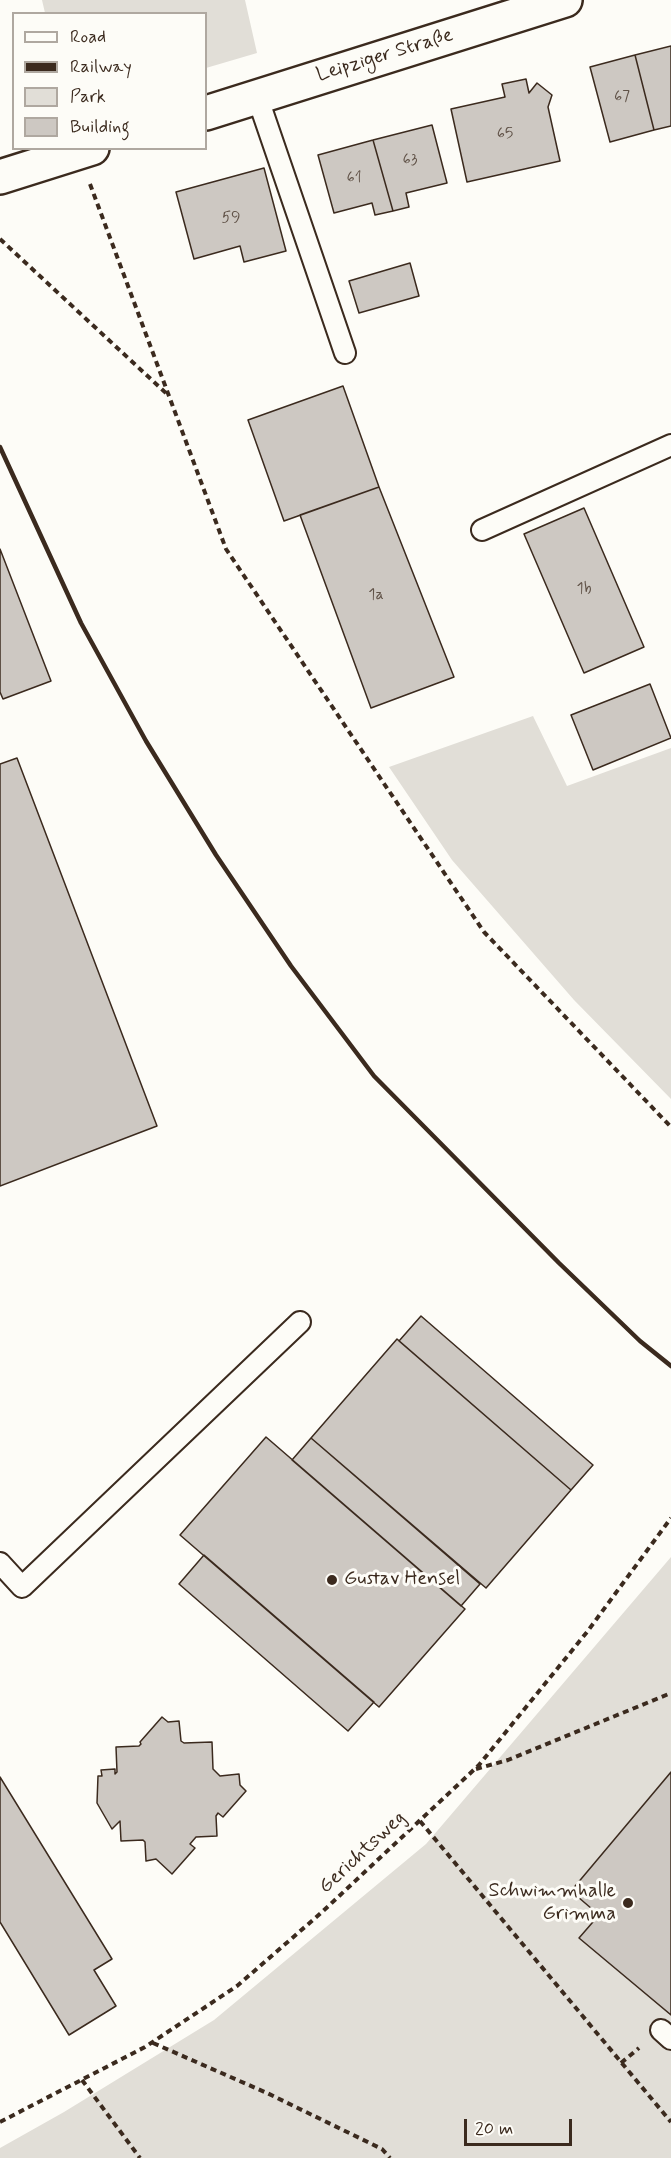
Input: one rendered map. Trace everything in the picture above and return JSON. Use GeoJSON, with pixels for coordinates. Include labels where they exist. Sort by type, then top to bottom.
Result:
{"type":"FeatureCollection","features":[{"type":"Feature","properties":{"kind":"main road","name":"Leipziger Straße"},"geometry":{"type":"LineString","coordinates":[[207,113],[565,0]]}},
{"type":"Feature","properties":{"kind":"main road"},"geometry":{"type":"LineString","coordinates":[[0,177],[85,151]]}},
{"type":"Feature","properties":{"kind":"lane"},"geometry":{"type":"LineString","coordinates":[[257,96],[345,353]]}},
{"type":"Feature","properties":{"kind":"lane"},"geometry":{"type":"LineString","coordinates":[[482,530],[671,445]]}},
{"type":"Feature","properties":{"kind":"lane"},"geometry":{"type":"LineString","coordinates":[[0,1563],[22,1587],[300,1322]]}},
{"type":"Feature","properties":{"kind":"path"},"geometry":{"type":"LineString","coordinates":[[85,151],[169,395],[226,549],[484,932],[671,1127]]}},
{"type":"Feature","properties":{"kind":"path"},"geometry":{"type":"LineString","coordinates":[[0,238],[169,395]]}},
{"type":"Feature","properties":{"kind":"path","name":"Gerichtsweg"},"geometry":{"type":"LineString","coordinates":[[0,2122],[153,2043],[237,1986],[321,1912],[473,1770],[587,1632],[671,1518]]}},
{"type":"Feature","properties":{"kind":"path"},"geometry":{"type":"LineString","coordinates":[[473,1770],[508,1760],[671,1693]]}},
{"type":"Feature","properties":{"kind":"path"},"geometry":{"type":"LineString","coordinates":[[420,1821],[671,2122]]}},
{"type":"Feature","properties":{"kind":"path"},"geometry":{"type":"LineString","coordinates":[[153,2043],[278,2098],[382,2149],[390,2158]]}},
{"type":"Feature","properties":{"kind":"path"},"geometry":{"type":"LineString","coordinates":[[82,2080],[140,2158]]}},
{"type":"Feature","properties":{"kind":"green space"},"geometry":{"type":"Polygon","coordinates":[[[42,0],[245,0],[257,53],[207,68],[207,12],[45,12],[42,0]]]}},
{"type":"Feature","properties":{"kind":"green space"},"geometry":{"type":"Polygon","coordinates":[[[533,716],[567,786],[671,748],[671,1099],[574,1000],[452,860],[389,767],[533,716]]]}},
{"type":"Feature","properties":{"kind":"green space"},"geometry":{"type":"Polygon","coordinates":[[[671,1557],[671,2158],[0,2158],[0,2148],[64,2112],[214,2020],[426,1844],[671,1557]]]}},
{"type":"Feature","properties":{"kind":"building"},"geometry":{"type":"Polygon","coordinates":[[[671,46],[671,126],[654,130],[635,55],[671,46]]]}},
{"type":"Feature","properties":{"kind":"building"},"geometry":{"type":"Polygon","coordinates":[[[635,55],[654,130],[610,142],[590,67],[635,55]]]}},
{"type":"Feature","properties":{"kind":"building"},"geometry":{"type":"Polygon","coordinates":[[[526,79],[529,93],[537,83],[552,95],[548,107],[560,161],[467,182],[451,109],[505,97],[502,84],[526,79]]]}},
{"type":"Feature","properties":{"kind":"building"},"geometry":{"type":"Polygon","coordinates":[[[432,125],[447,183],[406,193],[409,207],[393,211],[373,140],[432,125]]]}},
{"type":"Feature","properties":{"kind":"building"},"geometry":{"type":"Polygon","coordinates":[[[373,140],[393,211],[375,215],[372,203],[334,213],[318,155],[373,140]]]}},
{"type":"Feature","properties":{"kind":"building"},"geometry":{"type":"Polygon","coordinates":[[[264,168],[286,251],[244,262],[240,246],[194,259],[176,192],[264,168]]]}},
{"type":"Feature","properties":{"kind":"building"},"geometry":{"type":"Polygon","coordinates":[[[410,263],[419,296],[359,313],[349,281],[410,263]]]}},
{"type":"Feature","properties":{"kind":"building"},"geometry":{"type":"Polygon","coordinates":[[[343,386],[379,487],[284,521],[248,420],[343,386]]]}},
{"type":"Feature","properties":{"kind":"building"},"geometry":{"type":"Polygon","coordinates":[[[379,487],[454,677],[371,708],[300,515],[379,487]]]}},
{"type":"Feature","properties":{"kind":"building"},"geometry":{"type":"Polygon","coordinates":[[[584,508],[644,647],[584,673],[524,534],[584,508]]]}},
{"type":"Feature","properties":{"kind":"building"},"geometry":{"type":"Polygon","coordinates":[[[0,549],[51,681],[3,699],[0,692],[0,549]]]}},
{"type":"Feature","properties":{"kind":"building"},"geometry":{"type":"Polygon","coordinates":[[[650,684],[671,738],[593,770],[571,715],[650,684]]]}},
{"type":"Feature","properties":{"kind":"building"},"geometry":{"type":"Polygon","coordinates":[[[17,758],[157,1126],[0,1186],[0,764],[17,758]]]}},
{"type":"Feature","properties":{"kind":"building"},"geometry":{"type":"Polygon","coordinates":[[[421,1316],[593,1465],[571,1490],[399,1341],[421,1316]]]}},
{"type":"Feature","properties":{"kind":"building"},"geometry":{"type":"Polygon","coordinates":[[[397,1339],[571,1490],[486,1588],[311,1438],[397,1339]]]}},
{"type":"Feature","properties":{"kind":"building","name":"Gustav Hensel"},"geometry":{"type":"Polygon","coordinates":[[[266,1437],[465,1609],[379,1707],[180,1535],[266,1437]]]}},
{"type":"Feature","properties":{"kind":"building"},"geometry":{"type":"Polygon","coordinates":[[[311,1438],[480,1584],[461,1606],[292,1460],[311,1438]]]}},
{"type":"Feature","properties":{"kind":"building"},"geometry":{"type":"Polygon","coordinates":[[[204,1555],[374,1702],[348,1731],[179,1584],[204,1555]]]}},
{"type":"Feature","properties":{"kind":"building"},"geometry":{"type":"Polygon","coordinates":[[[162,1717],[168,1722],[179,1721],[181,1741],[184,1743],[212,1742],[213,1769],[220,1776],[239,1774],[240,1785],[246,1791],[223,1817],[218,1813],[216,1816],[217,1836],[196,1837],[190,1844],[195,1848],[172,1874],[156,1859],[146,1861],[143,1840],[121,1841],[120,1821],[112,1829],[97,1803],[98,1776],[102,1776],[101,1770],[115,1769],[115,1774],[117,1772],[116,1747],[139,1746],[162,1717]]]}},
{"type":"Feature","properties":{"kind":"building","name":"Schwimmhalle Grimma"},"geometry":{"type":"Polygon","coordinates":[[[671,1772],[671,2015],[579,1938],[599,1915],[571,1891],[671,1772]]]}},
{"type":"Feature","properties":{"kind":"building"},"geometry":{"type":"Polygon","coordinates":[[[0,1777],[112,1959],[94,1970],[116,2006],[69,2035],[0,1922],[0,1777]]]}},
{"type":"Feature","properties":{"kind":"railway"},"geometry":{"type":"LineString","coordinates":[[0,447],[81,623],[146,741],[216,855],[291,966],[374,1076],[559,1263],[640,1341],[671,1366]]}},
{"type":"Feature","properties":{"kind":"place","name":"Gustav Hensel"},"geometry":{"type":"Point","coordinates":[332,1580]}},
{"type":"Feature","properties":{"kind":"place","name":"Schwimmhalle Grimma"},"geometry":{"type":"Point","coordinates":[628,1903]}}]}
